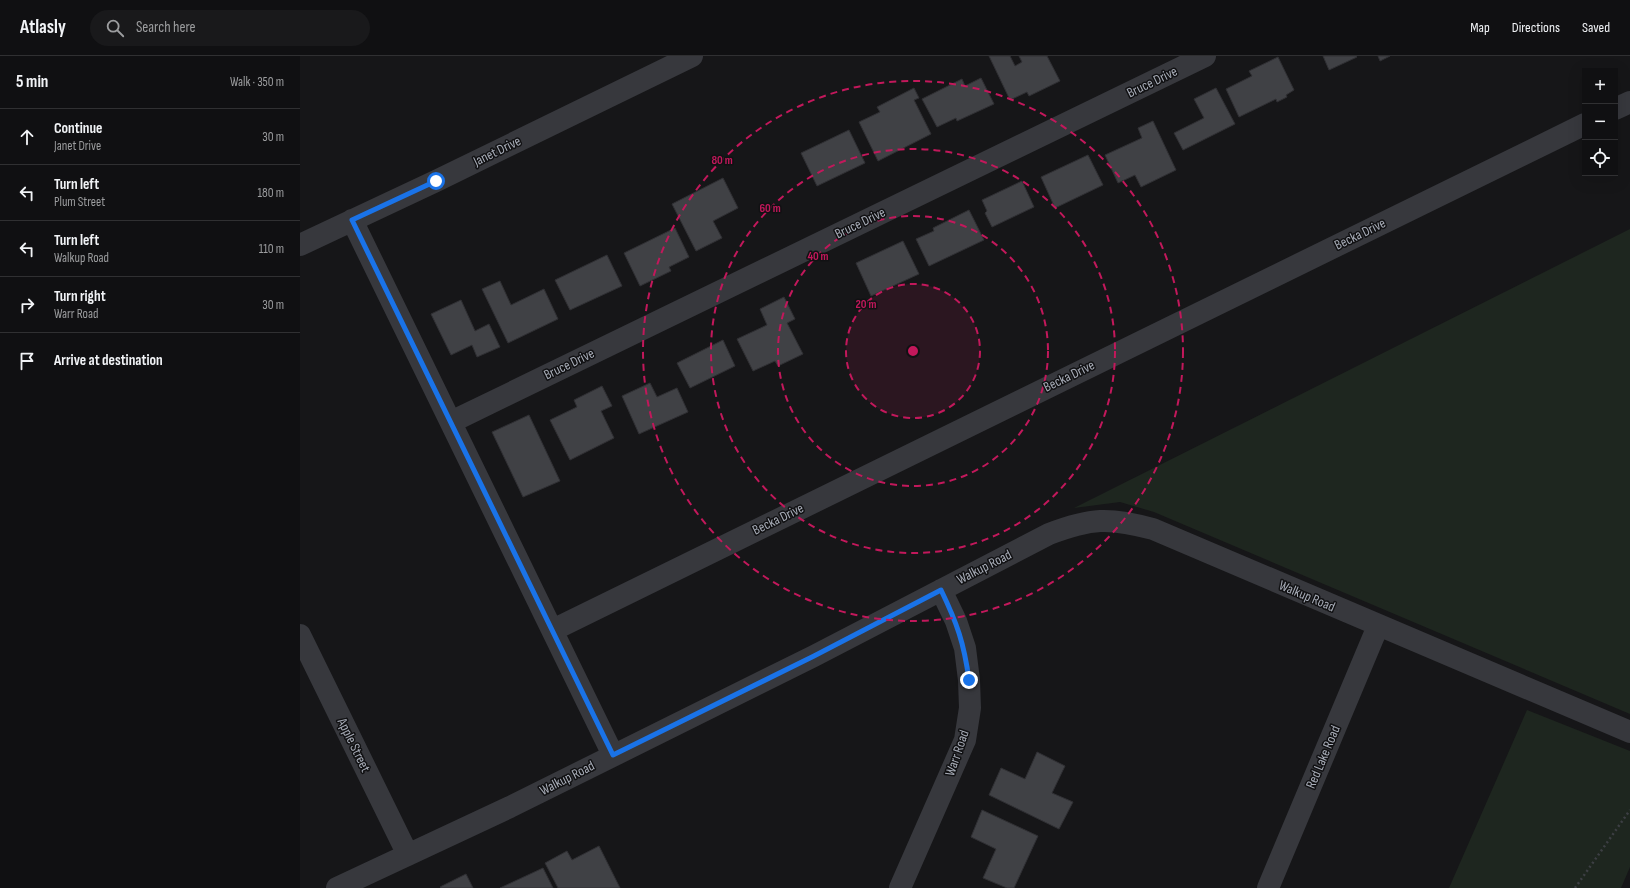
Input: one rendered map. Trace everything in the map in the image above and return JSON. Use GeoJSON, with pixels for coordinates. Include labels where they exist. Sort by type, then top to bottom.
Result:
{"type":"FeatureCollection","features":[{"type":"Feature","properties":{"kind":"street","name":"Janet Drive"},"geometry":{"type":"LineString","coordinates":[[300,245],[692,56]]}},
{"type":"Feature","properties":{"kind":"street","name":"Bruce Drive"},"geometry":{"type":"LineString","coordinates":[[451,422],[1205,56]]}},
{"type":"Feature","properties":{"kind":"street"},"geometry":{"type":"LineString","coordinates":[[1618,108],[1630,102]]}},
{"type":"Feature","properties":{"kind":"street","name":"Becka Drive"},"geometry":{"type":"LineString","coordinates":[[553,630],[1582,125]]}},
{"type":"Feature","properties":{"kind":"street"},"geometry":{"type":"LineString","coordinates":[[352,220],[613,755]]}},
{"type":"Feature","properties":{"kind":"street","name":"Walkup Road"},"geometry":{"type":"LineString","coordinates":[[337,888],[408,855],[814,656],[1049,534],[1069,526],[1101,520],[1125,522],[1153,529],[1630,732]]}},
{"type":"Feature","properties":{"kind":"street","name":"Warr Road"},"geometry":{"type":"LineString","coordinates":[[900,888],[965,740],[970,708],[969,680],[964,648],[956,621],[941,590]]}},
{"type":"Feature","properties":{"kind":"street","name":"Red Lake Road"},"geometry":{"type":"LineString","coordinates":[[1268,888],[1378,626]]}},
{"type":"Feature","properties":{"kind":"street","name":"Apple Street"},"geometry":{"type":"LineString","coordinates":[[300,635],[408,855]]}},
{"type":"Feature","properties":{"kind":"path"},"geometry":{"type":"LineString","coordinates":[[1575,888],[1630,810]]}},
{"type":"Feature","properties":{"kind":"shaded area"},"geometry":{"type":"Polygon","coordinates":[[[1630,229],[1630,714],[1154,512],[1120,502],[1074,508],[1630,229]]]}},
{"type":"Feature","properties":{"kind":"shaded area"},"geometry":{"type":"Polygon","coordinates":[[[1527,710],[1630,751],[1630,867],[1621,888],[1449,888],[1527,710]]]}},
{"type":"Feature","properties":{"kind":"building"},"geometry":{"type":"Polygon","coordinates":[[[989,56],[1010,56],[1015,66],[1022,62],[1019,56],[1047,56],[1060,81],[1029,96],[1027,92],[1010,100],[989,56]]]}},
{"type":"Feature","properties":{"kind":"building"},"geometry":{"type":"Polygon","coordinates":[[[1323,56],[1356,56],[1357,57],[1329,70],[1323,56]]]}},
{"type":"Feature","properties":{"kind":"building"},"geometry":{"type":"Polygon","coordinates":[[[1378,56],[1390,56],[1380,61],[1378,56]]]}},
{"type":"Feature","properties":{"kind":"building"},"geometry":{"type":"Polygon","coordinates":[[[1278,57],[1294,90],[1286,95],[1287,97],[1277,102],[1276,99],[1239,117],[1226,89],[1252,76],[1249,71],[1278,57]]]}},
{"type":"Feature","properties":{"kind":"building"},"geometry":{"type":"Polygon","coordinates":[[[981,78],[994,104],[957,121],[956,118],[937,127],[922,99],[962,79],[965,86],[981,78]]]}},
{"type":"Feature","properties":{"kind":"building"},"geometry":{"type":"Polygon","coordinates":[[[914,88],[919,98],[914,100],[931,134],[878,161],[859,122],[880,112],[877,107],[914,88]]]}},
{"type":"Feature","properties":{"kind":"building"},"geometry":{"type":"Polygon","coordinates":[[[1216,88],[1235,124],[1183,150],[1174,133],[1204,118],[1194,99],[1216,88]]]}},
{"type":"Feature","properties":{"kind":"building"},"geometry":{"type":"Polygon","coordinates":[[[1153,121],[1176,170],[1141,187],[1135,175],[1118,183],[1105,155],[1142,138],[1138,128],[1153,121]]]}},
{"type":"Feature","properties":{"kind":"building"},"geometry":{"type":"Polygon","coordinates":[[[849,130],[865,163],[817,186],[801,153],[849,130]]]}},
{"type":"Feature","properties":{"kind":"building"},"geometry":{"type":"Polygon","coordinates":[[[1088,155],[1103,185],[1055,208],[1041,177],[1088,155]]]}},
{"type":"Feature","properties":{"kind":"building"},"geometry":{"type":"Polygon","coordinates":[[[723,178],[738,208],[713,221],[722,238],[696,251],[672,204],[723,178]]]}},
{"type":"Feature","properties":{"kind":"building"},"geometry":{"type":"Polygon","coordinates":[[[1022,181],[1034,207],[992,227],[985,213],[987,211],[982,200],[1022,181]]]}},
{"type":"Feature","properties":{"kind":"building"},"geometry":{"type":"Polygon","coordinates":[[[969,210],[984,240],[929,266],[916,239],[934,231],[933,228],[969,210]]]}},
{"type":"Feature","properties":{"kind":"building"},"geometry":{"type":"Polygon","coordinates":[[[675,228],[689,257],[669,267],[671,271],[640,286],[624,253],[675,228]]]}},
{"type":"Feature","properties":{"kind":"building"},"geometry":{"type":"Polygon","coordinates":[[[903,241],[919,274],[871,296],[856,263],[903,241]]]}},
{"type":"Feature","properties":{"kind":"building"},"geometry":{"type":"Polygon","coordinates":[[[607,255],[622,286],[570,310],[555,280],[607,255]]]}},
{"type":"Feature","properties":{"kind":"building"},"geometry":{"type":"Polygon","coordinates":[[[500,281],[511,305],[544,289],[558,319],[508,343],[482,289],[500,281]]]}},
{"type":"Feature","properties":{"kind":"building"},"geometry":{"type":"Polygon","coordinates":[[[784,297],[795,319],[787,323],[803,354],[778,366],[775,361],[753,371],[737,339],[767,325],[760,309],[784,297]]]}},
{"type":"Feature","properties":{"kind":"building"},"geometry":{"type":"Polygon","coordinates":[[[461,300],[475,331],[489,324],[500,347],[477,357],[472,345],[451,355],[431,314],[461,300]]]}},
{"type":"Feature","properties":{"kind":"building"},"geometry":{"type":"Polygon","coordinates":[[[723,340],[735,366],[690,388],[677,363],[723,340]]]}},
{"type":"Feature","properties":{"kind":"building"},"geometry":{"type":"Polygon","coordinates":[[[650,383],[657,397],[677,388],[688,412],[639,434],[622,396],[650,383]]]}},
{"type":"Feature","properties":{"kind":"building"},"geometry":{"type":"Polygon","coordinates":[[[602,386],[612,406],[601,411],[614,438],[570,460],[550,420],[577,407],[574,400],[602,386]]]}},
{"type":"Feature","properties":{"kind":"building"},"geometry":{"type":"Polygon","coordinates":[[[529,415],[560,481],[523,497],[492,432],[529,415]]]}},
{"type":"Feature","properties":{"kind":"building"},"geometry":{"type":"Polygon","coordinates":[[[1037,752],[1065,766],[1052,793],[1073,802],[1059,829],[989,795],[1001,768],[1025,779],[1037,752]]]}},
{"type":"Feature","properties":{"kind":"building"},"geometry":{"type":"Polygon","coordinates":[[[982,810],[1038,836],[1014,888],[1007,888],[983,878],[996,849],[971,837],[982,810]]]}},
{"type":"Feature","properties":{"kind":"building"},"geometry":{"type":"Polygon","coordinates":[[[599,846],[620,888],[558,888],[545,863],[567,851],[572,860],[599,846]]]}},
{"type":"Feature","properties":{"kind":"building"},"geometry":{"type":"Polygon","coordinates":[[[543,868],[553,888],[500,888],[543,868]]]}},
{"type":"Feature","properties":{"kind":"building"},"geometry":{"type":"Polygon","coordinates":[[[466,874],[473,888],[440,887],[466,874]]]}},
{"type":"Feature","properties":{"kind":"route"},"geometry":{"type":"LineString","coordinates":[[436,181],[352,220],[613,755],[814,656],[941,590],[956,621],[964,648],[969,680]]}}]}
